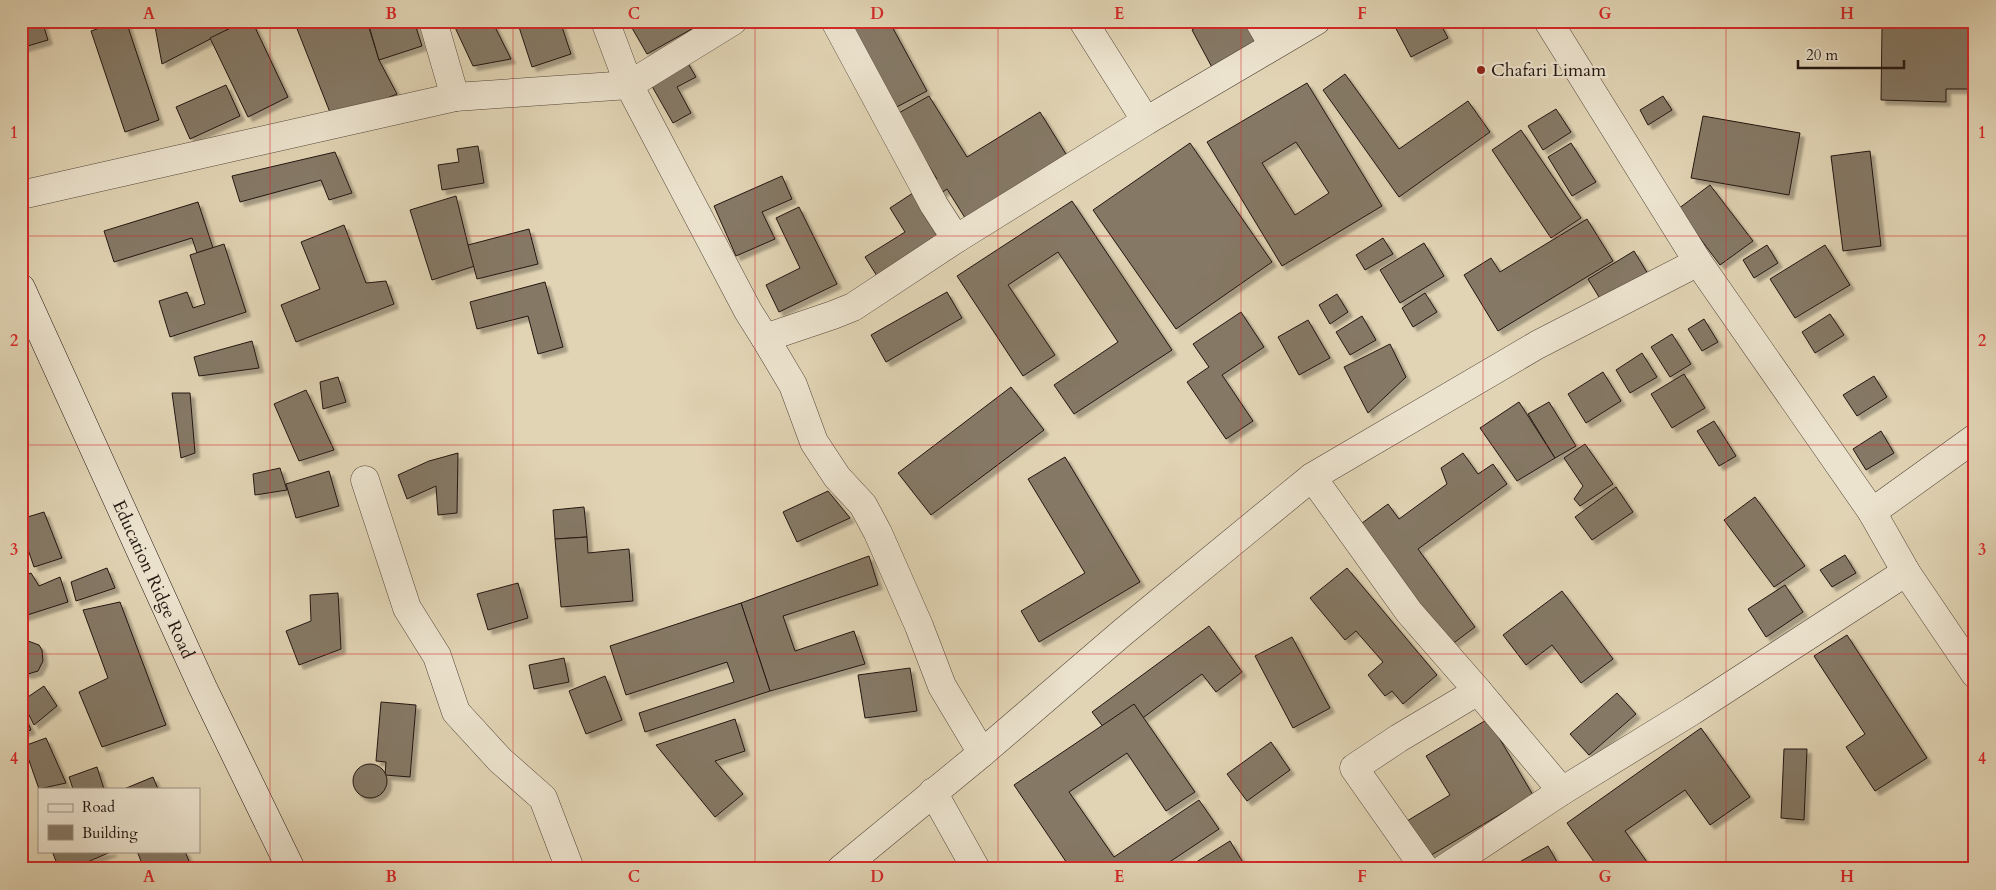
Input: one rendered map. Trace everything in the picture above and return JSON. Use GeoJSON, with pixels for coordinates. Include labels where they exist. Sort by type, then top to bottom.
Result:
{"type":"FeatureCollection","features":[{"type":"Feature","properties":{"kind":"street"},"geometry":{"type":"LineString","coordinates":[[433,21],[455,97]]}},
{"type":"Feature","properties":{"kind":"street"},"geometry":{"type":"LineString","coordinates":[[605,21],[629,85],[748,311],[793,386],[814,442],[837,477],[863,505],[878,533],[919,626],[942,686],[982,753]]}},
{"type":"Feature","properties":{"kind":"street"},"geometry":{"type":"LineString","coordinates":[[21,195],[455,97],[629,85],[733,21]]}},
{"type":"Feature","properties":{"kind":"street"},"geometry":{"type":"LineString","coordinates":[[835,21],[934,205],[956,239]]}},
{"type":"Feature","properties":{"kind":"street"},"geometry":{"type":"LineString","coordinates":[[1083,21],[1146,121]]}},
{"type":"Feature","properties":{"kind":"street"},"geometry":{"type":"LineString","coordinates":[[1260,21],[1273,45]]}},
{"type":"Feature","properties":{"kind":"street"},"geometry":{"type":"LineString","coordinates":[[765,338],[833,315],[853,306],[956,239],[1146,121],[1316,21]]}},
{"type":"Feature","properties":{"kind":"street"},"geometry":{"type":"LineString","coordinates":[[1548,21],[1698,262],[1872,512],[1906,572],[1975,674]]}},
{"type":"Feature","properties":{"kind":"street"},"geometry":{"type":"LineString","coordinates":[[841,869],[982,753],[1123,632],[1312,477],[1537,345],[1698,262]]}},
{"type":"Feature","properties":{"kind":"street","name":"Education Ridge Road"},"geometry":{"type":"LineString","coordinates":[[21,288],[203,688],[291,869]]}},
{"type":"Feature","properties":{"kind":"street"},"geometry":{"type":"LineString","coordinates":[[1872,512],[1975,438]]}},
{"type":"Feature","properties":{"kind":"street"},"geometry":{"type":"LineString","coordinates":[[1312,477],[1409,612],[1562,791]]}},
{"type":"Feature","properties":{"kind":"street"},"geometry":{"type":"LineString","coordinates":[[364,480],[407,608],[437,656],[456,712],[500,760],[543,798],[570,869]]}},
{"type":"Feature","properties":{"kind":"street"},"geometry":{"type":"LineString","coordinates":[[1444,869],[1562,791],[1692,711],[1906,572]]}},
{"type":"Feature","properties":{"kind":"street"},"geometry":{"type":"LineString","coordinates":[[1425,869],[1354,768],[1399,738],[1478,691]]}},
{"type":"Feature","properties":{"kind":"street"},"geometry":{"type":"LineString","coordinates":[[933,792],[976,869]]}},
{"type":"Feature","properties":{"kind":"building"},"geometry":{"type":"Polygon","coordinates":[[[21,21],[42,21],[48,40],[21,48],[21,21]]]}},
{"type":"Feature","properties":{"kind":"building"},"geometry":{"type":"Polygon","coordinates":[[[120,21],[126,21],[159,120],[125,132],[91,31],[120,21]]]}},
{"type":"Feature","properties":{"kind":"building"},"geometry":{"type":"Polygon","coordinates":[[[154,21],[245,21],[162,64],[154,21]]]}},
{"type":"Feature","properties":{"kind":"building"},"geometry":{"type":"Polygon","coordinates":[[[245,21],[252,21],[288,97],[248,117],[210,38],[245,21]]]}},
{"type":"Feature","properties":{"kind":"building"},"geometry":{"type":"Polygon","coordinates":[[[294,21],[367,21],[379,60],[397,94],[333,120],[294,21]]]}},
{"type":"Feature","properties":{"kind":"building"},"geometry":{"type":"Polygon","coordinates":[[[384,21],[414,21],[422,46],[379,60],[369,26],[384,21]]]}},
{"type":"Feature","properties":{"kind":"building"},"geometry":{"type":"Polygon","coordinates":[[[452,21],[492,21],[511,59],[473,66],[452,21]]]}},
{"type":"Feature","properties":{"kind":"building"},"geometry":{"type":"Polygon","coordinates":[[[517,21],[560,21],[571,54],[532,67],[517,21]]]}},
{"type":"Feature","properties":{"kind":"building"},"geometry":{"type":"Polygon","coordinates":[[[628,21],[706,21],[647,54],[628,21]]]}},
{"type":"Feature","properties":{"kind":"building"},"geometry":{"type":"Polygon","coordinates":[[[844,21],[889,21],[927,91],[893,109],[844,21]]]}},
{"type":"Feature","properties":{"kind":"building"},"geometry":{"type":"Polygon","coordinates":[[[1197,21],[1247,21],[1261,46],[1214,71],[1192,30],[1199,25],[1197,21]]]}},
{"type":"Feature","properties":{"kind":"building"},"geometry":{"type":"Polygon","coordinates":[[[1395,21],[1439,21],[1448,38],[1411,57],[1393,23],[1395,21]]]}},
{"type":"Feature","properties":{"kind":"building"},"geometry":{"type":"Polygon","coordinates":[[[1882,27],[1975,28],[1975,89],[1946,89],[1946,102],[1881,100],[1882,27]]]}},
{"type":"Feature","properties":{"kind":"building"},"geometry":{"type":"Polygon","coordinates":[[[686,60],[696,77],[677,87],[691,113],[673,123],[649,81],[686,60]]]}},
{"type":"Feature","properties":{"kind":"building"},"geometry":{"type":"Polygon","coordinates":[[[1345,74],[1399,149],[1468,101],[1490,132],[1399,197],[1323,90],[1345,74]]]}},
{"type":"Feature","properties":{"kind":"building"},"geometry":{"type":"Polygon","coordinates":[[[1307,83],[1382,206],[1282,266],[1207,142],[1307,83]],[[1296,142],[1262,163],[1295,215],[1329,193],[1296,142]]]}},
{"type":"Feature","properties":{"kind":"building"},"geometry":{"type":"Polygon","coordinates":[[[226,85],[240,116],[190,139],[176,107],[226,85]]]}},
{"type":"Feature","properties":{"kind":"building"},"geometry":{"type":"Polygon","coordinates":[[[929,96],[967,157],[1040,112],[1069,159],[967,221],[947,189],[937,196],[930,183],[937,179],[897,114],[929,96]]]}},
{"type":"Feature","properties":{"kind":"building"},"geometry":{"type":"Polygon","coordinates":[[[1663,96],[1672,110],[1648,125],[1640,110],[1663,96]]]}},
{"type":"Feature","properties":{"kind":"building"},"geometry":{"type":"Polygon","coordinates":[[[1556,109],[1571,132],[1543,150],[1528,126],[1556,109]]]}},
{"type":"Feature","properties":{"kind":"building"},"geometry":{"type":"Polygon","coordinates":[[[1703,116],[1800,133],[1789,195],[1691,178],[1703,116]]]}},
{"type":"Feature","properties":{"kind":"building"},"geometry":{"type":"Polygon","coordinates":[[[1521,130],[1581,218],[1551,238],[1492,150],[1521,130]]]}},
{"type":"Feature","properties":{"kind":"building"},"geometry":{"type":"Polygon","coordinates":[[[1190,143],[1272,262],[1176,329],[1093,210],[1190,143]]]}},
{"type":"Feature","properties":{"kind":"building"},"geometry":{"type":"Polygon","coordinates":[[[1571,143],[1596,182],[1572,196],[1548,157],[1571,143]]]}},
{"type":"Feature","properties":{"kind":"building"},"geometry":{"type":"Polygon","coordinates":[[[478,146],[484,183],[442,190],[438,165],[459,162],[457,149],[478,146]]]}},
{"type":"Feature","properties":{"kind":"building"},"geometry":{"type":"Polygon","coordinates":[[[1870,151],[1881,246],[1843,251],[1831,156],[1870,151]]]}},
{"type":"Feature","properties":{"kind":"building"},"geometry":{"type":"Polygon","coordinates":[[[335,152],[352,193],[329,200],[321,180],[240,202],[232,176],[335,152]]]}},
{"type":"Feature","properties":{"kind":"building"},"geometry":{"type":"Polygon","coordinates":[[[782,176],[792,199],[762,212],[775,239],[736,256],[714,206],[782,176]]]}},
{"type":"Feature","properties":{"kind":"building"},"geometry":{"type":"Polygon","coordinates":[[[1710,185],[1753,241],[1720,265],[1678,209],[1710,185]]]}},
{"type":"Feature","properties":{"kind":"building"},"geometry":{"type":"Polygon","coordinates":[[[913,193],[940,236],[877,276],[865,257],[905,232],[890,208],[913,193]]]}},
{"type":"Feature","properties":{"kind":"building"},"geometry":{"type":"Polygon","coordinates":[[[456,196],[468,245],[478,265],[432,280],[410,210],[456,196]]]}},
{"type":"Feature","properties":{"kind":"building"},"geometry":{"type":"Polygon","coordinates":[[[1072,201],[1172,350],[1074,414],[1054,385],[1118,342],[1058,252],[1008,285],[1055,355],[1023,376],[957,276],[1072,201]]]}},
{"type":"Feature","properties":{"kind":"building"},"geometry":{"type":"Polygon","coordinates":[[[198,202],[213,248],[197,253],[192,238],[114,262],[104,231],[198,202]]]}},
{"type":"Feature","properties":{"kind":"building"},"geometry":{"type":"Polygon","coordinates":[[[799,207],[837,284],[779,312],[766,285],[800,268],[776,218],[799,207]]]}},
{"type":"Feature","properties":{"kind":"building"},"geometry":{"type":"Polygon","coordinates":[[[1587,219],[1613,261],[1498,331],[1464,275],[1491,258],[1500,272],[1587,219]]]}},
{"type":"Feature","properties":{"kind":"building"},"geometry":{"type":"Polygon","coordinates":[[[344,225],[366,283],[386,281],[394,304],[296,342],[281,305],[320,289],[301,242],[344,225]]]}},
{"type":"Feature","properties":{"kind":"building"},"geometry":{"type":"Polygon","coordinates":[[[529,229],[538,264],[477,279],[468,245],[529,229]]]}},
{"type":"Feature","properties":{"kind":"building"},"geometry":{"type":"Polygon","coordinates":[[[1383,238],[1393,254],[1365,270],[1356,255],[1383,238]]]}},
{"type":"Feature","properties":{"kind":"building"},"geometry":{"type":"Polygon","coordinates":[[[1424,243],[1444,276],[1400,303],[1380,270],[1424,243]]]}},
{"type":"Feature","properties":{"kind":"building"},"geometry":{"type":"Polygon","coordinates":[[[224,244],[246,312],[170,337],[159,301],[187,292],[193,308],[205,304],[190,255],[224,244]]]}},
{"type":"Feature","properties":{"kind":"building"},"geometry":{"type":"Polygon","coordinates":[[[1767,245],[1778,263],[1754,278],[1743,260],[1767,245]]]}},
{"type":"Feature","properties":{"kind":"building"},"geometry":{"type":"Polygon","coordinates":[[[1825,245],[1850,285],[1795,318],[1770,279],[1825,245]]]}},
{"type":"Feature","properties":{"kind":"building"},"geometry":{"type":"Polygon","coordinates":[[[1634,251],[1648,274],[1602,302],[1588,279],[1634,251]]]}},
{"type":"Feature","properties":{"kind":"building"},"geometry":{"type":"Polygon","coordinates":[[[545,282],[563,347],[538,354],[528,316],[477,329],[470,302],[545,282]]]}},
{"type":"Feature","properties":{"kind":"building"},"geometry":{"type":"Polygon","coordinates":[[[947,292],[962,318],[886,362],[871,335],[947,292]]]}},
{"type":"Feature","properties":{"kind":"building"},"geometry":{"type":"Polygon","coordinates":[[[1425,293],[1437,312],[1413,327],[1402,308],[1425,293]]]}},
{"type":"Feature","properties":{"kind":"building"},"geometry":{"type":"Polygon","coordinates":[[[1337,294],[1348,312],[1330,324],[1319,305],[1337,294]]]}},
{"type":"Feature","properties":{"kind":"building"},"geometry":{"type":"Polygon","coordinates":[[[1241,312],[1264,347],[1222,375],[1253,421],[1226,439],[1187,382],[1209,367],[1193,344],[1241,312]]]}},
{"type":"Feature","properties":{"kind":"building"},"geometry":{"type":"Polygon","coordinates":[[[1830,314],[1844,335],[1815,353],[1802,332],[1830,314]]]}},
{"type":"Feature","properties":{"kind":"building"},"geometry":{"type":"Polygon","coordinates":[[[1362,316],[1376,340],[1350,355],[1336,332],[1362,316]]]}},
{"type":"Feature","properties":{"kind":"building"},"geometry":{"type":"Polygon","coordinates":[[[1704,319],[1718,342],[1702,351],[1688,329],[1704,319]]]}},
{"type":"Feature","properties":{"kind":"building"},"geometry":{"type":"Polygon","coordinates":[[[1308,320],[1330,358],[1299,375],[1278,337],[1308,320]]]}},
{"type":"Feature","properties":{"kind":"building"},"geometry":{"type":"Polygon","coordinates":[[[1672,334],[1691,364],[1670,377],[1651,347],[1672,334]]]}},
{"type":"Feature","properties":{"kind":"building"},"geometry":{"type":"Polygon","coordinates":[[[252,341],[259,368],[199,376],[194,357],[252,341]]]}},
{"type":"Feature","properties":{"kind":"building"},"geometry":{"type":"Polygon","coordinates":[[[1390,344],[1406,377],[1368,413],[1344,367],[1390,344]]]}},
{"type":"Feature","properties":{"kind":"building"},"geometry":{"type":"Polygon","coordinates":[[[1642,353],[1657,377],[1630,393],[1616,370],[1642,353]]]}},
{"type":"Feature","properties":{"kind":"building"},"geometry":{"type":"Polygon","coordinates":[[[1603,372],[1621,401],[1586,423],[1568,394],[1603,372]]]}},
{"type":"Feature","properties":{"kind":"building"},"geometry":{"type":"Polygon","coordinates":[[[1684,374],[1705,408],[1672,428],[1651,394],[1684,374]]]}},
{"type":"Feature","properties":{"kind":"building"},"geometry":{"type":"Polygon","coordinates":[[[1874,376],[1887,397],[1857,416],[1843,395],[1874,376]]]}},
{"type":"Feature","properties":{"kind":"building"},"geometry":{"type":"Polygon","coordinates":[[[338,377],[346,402],[323,409],[320,382],[338,377]]]}},
{"type":"Feature","properties":{"kind":"building"},"geometry":{"type":"Polygon","coordinates":[[[1011,387],[1044,430],[931,515],[898,473],[1011,387]]]}},
{"type":"Feature","properties":{"kind":"building"},"geometry":{"type":"Polygon","coordinates":[[[306,390],[334,450],[299,461],[274,404],[306,390]]]}},
{"type":"Feature","properties":{"kind":"building"},"geometry":{"type":"Polygon","coordinates":[[[172,393],[190,393],[195,453],[181,458],[172,393]]]}},
{"type":"Feature","properties":{"kind":"building"},"geometry":{"type":"Polygon","coordinates":[[[1519,402],[1555,458],[1517,481],[1480,428],[1519,402]]]}},
{"type":"Feature","properties":{"kind":"building"},"geometry":{"type":"Polygon","coordinates":[[[1549,402],[1576,446],[1555,458],[1528,414],[1549,402]]]}},
{"type":"Feature","properties":{"kind":"building"},"geometry":{"type":"Polygon","coordinates":[[[1714,421],[1736,456],[1719,466],[1697,431],[1714,421]]]}},
{"type":"Feature","properties":{"kind":"building"},"geometry":{"type":"Polygon","coordinates":[[[1881,431],[1894,453],[1866,470],[1853,449],[1881,431]]]}},
{"type":"Feature","properties":{"kind":"building"},"geometry":{"type":"Polygon","coordinates":[[[1585,444],[1613,484],[1580,506],[1574,499],[1583,486],[1564,458],[1585,444]]]}},
{"type":"Feature","properties":{"kind":"building"},"geometry":{"type":"Polygon","coordinates":[[[458,453],[457,513],[438,515],[436,486],[407,499],[398,475],[429,461],[458,453]]]}},
{"type":"Feature","properties":{"kind":"building"},"geometry":{"type":"Polygon","coordinates":[[[1463,453],[1478,474],[1493,464],[1507,484],[1418,549],[1475,627],[1447,648],[1358,526],[1388,504],[1399,519],[1447,484],[1441,468],[1463,453]]]}},
{"type":"Feature","properties":{"kind":"building"},"geometry":{"type":"Polygon","coordinates":[[[1065,457],[1140,582],[1039,642],[1021,611],[1085,573],[1028,479],[1065,457]]]}},
{"type":"Feature","properties":{"kind":"building"},"geometry":{"type":"Polygon","coordinates":[[[280,468],[287,490],[255,495],[253,474],[280,468]]]}},
{"type":"Feature","properties":{"kind":"building"},"geometry":{"type":"Polygon","coordinates":[[[329,471],[339,506],[296,518],[286,484],[329,471]]]}},
{"type":"Feature","properties":{"kind":"building"},"geometry":{"type":"Polygon","coordinates":[[[1616,487],[1633,512],[1592,540],[1575,517],[1616,487]]]}},
{"type":"Feature","properties":{"kind":"building"},"geometry":{"type":"Polygon","coordinates":[[[828,491],[850,518],[797,542],[783,512],[828,491]]]}},
{"type":"Feature","properties":{"kind":"building"},"geometry":{"type":"Polygon","coordinates":[[[1755,497],[1805,566],[1774,587],[1724,520],[1755,497]]]}},
{"type":"Feature","properties":{"kind":"building"},"geometry":{"type":"Polygon","coordinates":[[[584,507],[587,537],[555,539],[553,510],[584,507]]]}},
{"type":"Feature","properties":{"kind":"building"},"geometry":{"type":"Polygon","coordinates":[[[44,512],[62,558],[34,567],[21,529],[21,519],[44,512]]]}},
{"type":"Feature","properties":{"kind":"building"},"geometry":{"type":"Polygon","coordinates":[[[587,537],[588,553],[629,549],[633,601],[561,607],[555,539],[587,537]]]}},
{"type":"Feature","properties":{"kind":"building"},"geometry":{"type":"Polygon","coordinates":[[[1845,555],[1856,573],[1832,587],[1820,570],[1845,555]]]}},
{"type":"Feature","properties":{"kind":"building"},"geometry":{"type":"Polygon","coordinates":[[[869,556],[878,585],[783,616],[795,651],[854,631],[865,664],[770,691],[741,603],[869,556]]]}},
{"type":"Feature","properties":{"kind":"building"},"geometry":{"type":"Polygon","coordinates":[[[107,568],[115,588],[76,601],[71,582],[107,568]]]}},
{"type":"Feature","properties":{"kind":"building"},"geometry":{"type":"Polygon","coordinates":[[[1347,568],[1437,675],[1403,704],[1392,691],[1385,696],[1368,675],[1383,662],[1356,631],[1345,640],[1310,598],[1347,568]]]}},
{"type":"Feature","properties":{"kind":"building"},"geometry":{"type":"Polygon","coordinates":[[[31,573],[39,586],[60,577],[68,602],[21,617],[21,577],[31,573]]]}},
{"type":"Feature","properties":{"kind":"building"},"geometry":{"type":"Polygon","coordinates":[[[518,583],[528,618],[488,630],[477,594],[518,583]]]}},
{"type":"Feature","properties":{"kind":"building"},"geometry":{"type":"Polygon","coordinates":[[[1785,585],[1803,612],[1766,637],[1748,609],[1785,585]]]}},
{"type":"Feature","properties":{"kind":"building"},"geometry":{"type":"Polygon","coordinates":[[[1562,591],[1613,659],[1581,683],[1552,645],[1526,665],[1503,635],[1562,591]]]}},
{"type":"Feature","properties":{"kind":"building"},"geometry":{"type":"Polygon","coordinates":[[[338,593],[341,649],[299,665],[286,631],[311,621],[310,595],[338,593]]]}},
{"type":"Feature","properties":{"kind":"building"},"geometry":{"type":"Polygon","coordinates":[[[120,602],[166,725],[102,747],[79,692],[108,678],[83,610],[120,602]]]}},
{"type":"Feature","properties":{"kind":"building"},"geometry":{"type":"Polygon","coordinates":[[[741,603],[770,691],[645,732],[639,713],[734,682],[727,662],[626,695],[610,646],[741,603]]]}},
{"type":"Feature","properties":{"kind":"building"},"geometry":{"type":"Polygon","coordinates":[[[1209,626],[1242,672],[1216,692],[1202,674],[1113,740],[1092,712],[1209,626]]]}},
{"type":"Feature","properties":{"kind":"building"},"geometry":{"type":"Polygon","coordinates":[[[1847,635],[1927,758],[1875,791],[1846,747],[1865,734],[1814,656],[1847,635]]]}},
{"type":"Feature","properties":{"kind":"building"},"geometry":{"type":"Polygon","coordinates":[[[1292,637],[1330,708],[1293,728],[1255,656],[1292,637]]]}},
{"type":"Feature","properties":{"kind":"building"},"geometry":{"type":"Polygon","coordinates":[[[28,641],[39,645],[42,650],[43,661],[38,671],[28,674],[21,672],[21,642],[28,641]]]}},
{"type":"Feature","properties":{"kind":"building"},"geometry":{"type":"Polygon","coordinates":[[[564,658],[569,682],[534,689],[529,665],[564,658]]]}},
{"type":"Feature","properties":{"kind":"building"},"geometry":{"type":"Polygon","coordinates":[[[910,668],[917,711],[865,718],[858,675],[910,668]]]}},
{"type":"Feature","properties":{"kind":"building"},"geometry":{"type":"Polygon","coordinates":[[[605,676],[622,720],[586,734],[569,691],[605,676]]]}},
{"type":"Feature","properties":{"kind":"building"},"geometry":{"type":"Polygon","coordinates":[[[44,686],[57,706],[34,725],[22,701],[44,686]]]}},
{"type":"Feature","properties":{"kind":"building"},"geometry":{"type":"Polygon","coordinates":[[[1617,693],[1636,714],[1589,755],[1570,734],[1617,693]]]}},
{"type":"Feature","properties":{"kind":"building"},"geometry":{"type":"Polygon","coordinates":[[[381,702],[416,705],[410,777],[385,775],[386,762],[376,761],[381,702]]]}},
{"type":"Feature","properties":{"kind":"building"},"geometry":{"type":"Polygon","coordinates":[[[1134,704],[1195,792],[1166,811],[1127,753],[1069,792],[1114,857],[1199,800],[1219,829],[1159,869],[1071,869],[1014,785],[1134,704]]]}},
{"type":"Feature","properties":{"kind":"building"},"geometry":{"type":"Polygon","coordinates":[[[21,706],[31,730],[21,733],[21,706]]]}},
{"type":"Feature","properties":{"kind":"building"},"geometry":{"type":"Polygon","coordinates":[[[735,719],[745,751],[715,761],[743,794],[715,817],[656,745],[735,719]]]}},
{"type":"Feature","properties":{"kind":"building"},"geometry":{"type":"Polygon","coordinates":[[[1488,719],[1533,795],[1428,857],[1407,821],[1450,795],[1426,756],[1488,719]]]}},
{"type":"Feature","properties":{"kind":"building"},"geometry":{"type":"Polygon","coordinates":[[[1701,728],[1750,797],[1710,825],[1685,790],[1625,831],[1652,869],[1599,869],[1567,823],[1701,728]]]}},
{"type":"Feature","properties":{"kind":"building"},"geometry":{"type":"Polygon","coordinates":[[[46,738],[66,783],[39,788],[24,746],[46,738]]]}},
{"type":"Feature","properties":{"kind":"building"},"geometry":{"type":"Polygon","coordinates":[[[1271,742],[1290,770],[1247,801],[1227,774],[1271,742]]]}},
{"type":"Feature","properties":{"kind":"building"},"geometry":{"type":"Polygon","coordinates":[[[1784,749],[1807,749],[1804,820],[1781,818],[1784,749]]]}},
{"type":"Feature","properties":{"kind":"building"},"geometry":{"type":"Polygon","coordinates":[[[370,764],[382,769],[387,781],[382,793],[370,798],[358,793],[353,781],[358,769],[370,764]]]}},
{"type":"Feature","properties":{"kind":"building"},"geometry":{"type":"Polygon","coordinates":[[[97,767],[104,788],[73,788],[69,777],[97,767]]]}},
{"type":"Feature","properties":{"kind":"building"},"geometry":{"type":"Polygon","coordinates":[[[153,777],[158,788],[126,788],[153,777]]]}},
{"type":"Feature","properties":{"kind":"building"},"geometry":{"type":"Polygon","coordinates":[[[1230,841],[1247,869],[1185,869],[1230,841]]]}},
{"type":"Feature","properties":{"kind":"building"},"geometry":{"type":"Polygon","coordinates":[[[1548,846],[1561,869],[1507,869],[1548,846]]]}},
{"type":"Feature","properties":{"kind":"building"},"geometry":{"type":"Polygon","coordinates":[[[52,852],[111,852],[71,869],[59,869],[52,852]]]}},
{"type":"Feature","properties":{"kind":"building"},"geometry":{"type":"Polygon","coordinates":[[[137,852],[185,852],[192,869],[144,869],[137,852]]]}},
{"type":"Feature","properties":{"kind":"place","name":"Chafari Limam"},"geometry":{"type":"Point","coordinates":[1481,70]}}]}
